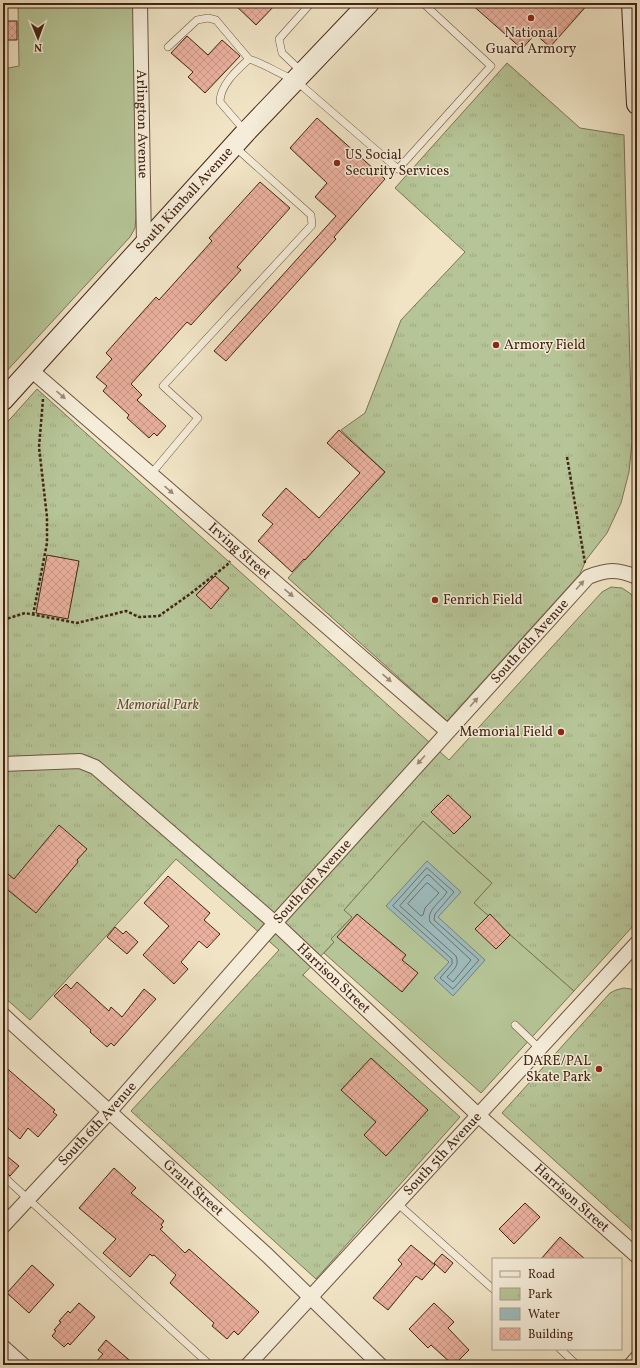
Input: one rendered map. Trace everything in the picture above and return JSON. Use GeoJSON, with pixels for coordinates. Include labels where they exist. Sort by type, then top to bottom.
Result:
{"type":"FeatureCollection","features":[{"type":"Feature","properties":{"kind":"street","name":"Arlington Avenue"},"geometry":{"type":"LineString","coordinates":[[140,3],[144,244]]}},
{"type":"Feature","properties":{"kind":"street","name":"South Kimball Avenue"},"geometry":{"type":"LineString","coordinates":[[3,400],[239,139],[369,3]]}},
{"type":"Feature","properties":{"kind":"street"},"geometry":{"type":"LineString","coordinates":[[634,8],[637,104]]}},
{"type":"Feature","properties":{"kind":"street","name":"Irving Street"},"geometry":{"type":"LineString","coordinates":[[31,370],[448,731]]}},
{"type":"Feature","properties":{"kind":"street"},"geometry":{"type":"LineString","coordinates":[[588,577],[601,572],[623,571],[637,577]]}},
{"type":"Feature","properties":{"kind":"street","name":"South 6th Avenue"},"geometry":{"type":"LineString","coordinates":[[3,1226],[110,1111],[275,923],[588,577]]}},
{"type":"Feature","properties":{"kind":"street","name":"Harrison Street"},"geometry":{"type":"LineString","coordinates":[[3,764],[80,761],[95,767],[275,923],[478,1115],[637,1256]]}},
{"type":"Feature","properties":{"kind":"street","name":"South 5th Avenue"},"geometry":{"type":"LineString","coordinates":[[248,1365],[637,943]]}},
{"type":"Feature","properties":{"kind":"street","name":"Grant Street"},"geometry":{"type":"LineString","coordinates":[[3,1015],[267,1254],[380,1365]]}},
{"type":"Feature","properties":{"kind":"street"},"geometry":{"type":"LineString","coordinates":[[3,1347],[23,1365]]}},
{"type":"Feature","properties":{"kind":"street"},"geometry":{"type":"LineString","coordinates":[[631,1365],[637,1358]]}},
{"type":"Feature","properties":{"kind":"lane"},"geometry":{"type":"LineString","coordinates":[[311,3],[279,39],[282,53],[299,76],[398,169],[491,66],[423,3]]}},
{"type":"Feature","properties":{"kind":"lane"},"geometry":{"type":"LineString","coordinates":[[168,47],[197,20],[208,18],[216,20],[249,59],[262,63],[279,74],[299,76]]}},
{"type":"Feature","properties":{"kind":"lane"},"geometry":{"type":"LineString","coordinates":[[151,474],[198,418],[163,386],[312,225],[311,215],[239,139],[220,102],[220,96],[223,88],[249,59]]}},
{"type":"Feature","properties":{"kind":"lane"},"geometry":{"type":"LineString","coordinates":[[515,1025],[540,1049]]}},
{"type":"Feature","properties":{"kind":"lane"},"geometry":{"type":"LineString","coordinates":[[3,1176],[210,1365]]}},
{"type":"Feature","properties":{"kind":"lane"},"geometry":{"type":"LineString","coordinates":[[396,1203],[492,1288]]}},
{"type":"Feature","properties":{"kind":"lane"},"geometry":{"type":"LineString","coordinates":[[561,1350],[578,1365]]}},
{"type":"Feature","properties":{"kind":"path"},"geometry":{"type":"LineString","coordinates":[[33,615],[47,543],[39,447],[43,398],[49,385]]}},
{"type":"Feature","properties":{"kind":"path"},"geometry":{"type":"LineString","coordinates":[[567,457],[588,577]]}},
{"type":"Feature","properties":{"kind":"path"},"geometry":{"type":"LineString","coordinates":[[3,620],[25,613],[77,623],[126,611],[139,617],[159,616],[227,565],[238,548]]}},
{"type":"Feature","properties":{"kind":"green space"},"geometry":{"type":"Polygon","coordinates":[[[135,4],[135,228],[130,237],[3,375],[3,69],[19,66],[18,6],[135,4]]]}},
{"type":"Feature","properties":{"kind":"green space"},"geometry":{"type":"Polygon","coordinates":[[[507,63],[580,128],[624,135],[632,442],[629,472],[621,503],[607,533],[586,560],[580,574],[447,721],[288,578],[385,472],[341,430],[365,413],[401,320],[465,252],[395,188],[507,63]]]}},
{"type":"Feature","properties":{"kind":"green space","name":"Memorial Park"},"geometry":{"type":"Polygon","coordinates":[[[37,389],[449,760],[602,592],[611,587],[622,588],[631,594],[636,604],[637,918],[633,926],[574,991],[474,903],[492,883],[423,821],[344,910],[352,917],[331,939],[334,942],[303,975],[460,1117],[316,1279],[131,1111],[279,950],[176,859],[30,1020],[3,996],[3,427],[37,389]]]}},
{"type":"Feature","properties":{"kind":"green space"},"geometry":{"type":"Polygon","coordinates":[[[423,821],[492,883],[474,903],[574,991],[481,1093],[324,953],[334,942],[331,939],[351,918],[344,910],[423,821]]]}},
{"type":"Feature","properties":{"kind":"green space"},"geometry":{"type":"Polygon","coordinates":[[[624,988],[631,989],[637,993],[637,1235],[502,1113],[610,993],[624,988]]]}},
{"type":"Feature","properties":{"kind":"water"},"geometry":{"type":"Polygon","coordinates":[[[427,861],[461,892],[438,917],[485,960],[453,996],[434,978],[449,962],[386,906],[427,861]]]}},
{"type":"Feature","properties":{"kind":"building"},"geometry":{"type":"Polygon","coordinates":[[[233,3],[277,3],[256,25],[233,3]]]}},
{"type":"Feature","properties":{"kind":"building","name":"National Guard Armory"},"geometry":{"type":"Polygon","coordinates":[[[470,3],[589,3],[550,47],[535,34],[522,49],[470,3]]]}},
{"type":"Feature","properties":{"kind":"building"},"geometry":{"type":"Polygon","coordinates":[[[3,21],[17,21],[17,40],[3,40],[3,21]]]}},
{"type":"Feature","properties":{"kind":"building"},"geometry":{"type":"Polygon","coordinates":[[[187,36],[208,55],[222,40],[240,56],[205,93],[188,77],[193,72],[171,53],[187,36]]]}},
{"type":"Feature","properties":{"kind":"building","name":"US Social Security Services"},"geometry":{"type":"Polygon","coordinates":[[[317,118],[385,179],[334,237],[336,239],[226,361],[214,351],[336,216],[315,197],[327,183],[290,148],[317,118]]]}},
{"type":"Feature","properties":{"kind":"building"},"geometry":{"type":"Polygon","coordinates":[[[260,182],[290,208],[237,267],[241,270],[191,325],[187,322],[131,384],[142,395],[137,400],[166,426],[157,436],[154,433],[149,438],[127,418],[129,415],[103,391],[107,386],[96,377],[112,359],[106,353],[156,297],[159,300],[212,241],[209,238],[260,182]]]}},
{"type":"Feature","properties":{"kind":"building"},"geometry":{"type":"Polygon","coordinates":[[[339,430],[385,472],[305,560],[304,559],[292,572],[258,541],[273,524],[262,515],[286,488],[319,518],[360,473],[327,443],[339,430]]]}},
{"type":"Feature","properties":{"kind":"building"},"geometry":{"type":"Polygon","coordinates":[[[47,555],[79,561],[68,619],[36,613],[47,555]]]}},
{"type":"Feature","properties":{"kind":"building"},"geometry":{"type":"Polygon","coordinates":[[[215,576],[229,588],[211,609],[196,595],[215,576]]]}},
{"type":"Feature","properties":{"kind":"building"},"geometry":{"type":"Polygon","coordinates":[[[448,795],[471,817],[454,834],[431,812],[448,795]]]}},
{"type":"Feature","properties":{"kind":"building"},"geometry":{"type":"Polygon","coordinates":[[[59,825],[87,849],[36,913],[3,886],[3,870],[14,879],[59,825]]]}},
{"type":"Feature","properties":{"kind":"building"},"geometry":{"type":"Polygon","coordinates":[[[168,876],[210,913],[204,920],[220,934],[207,948],[199,941],[181,962],[188,969],[174,984],[143,955],[169,926],[144,903],[168,876]]]}},
{"type":"Feature","properties":{"kind":"building"},"geometry":{"type":"Polygon","coordinates":[[[357,914],[406,955],[402,960],[418,973],[402,992],[337,937],[357,914]]]}},
{"type":"Feature","properties":{"kind":"building"},"geometry":{"type":"Polygon","coordinates":[[[490,914],[510,935],[496,949],[475,929],[490,914]]]}},
{"type":"Feature","properties":{"kind":"building"},"geometry":{"type":"Polygon","coordinates":[[[115,927],[123,934],[126,931],[138,942],[127,954],[107,937],[115,927]]]}},
{"type":"Feature","properties":{"kind":"building"},"geometry":{"type":"Polygon","coordinates":[[[77,982],[109,1011],[111,1007],[122,1017],[144,989],[156,999],[114,1046],[111,1043],[107,1047],[54,996],[66,984],[71,989],[77,982]]]}},
{"type":"Feature","properties":{"kind":"building"},"geometry":{"type":"Polygon","coordinates":[[[371,1058],[428,1110],[386,1156],[364,1135],[376,1122],[341,1090],[371,1058]]]}},
{"type":"Feature","properties":{"kind":"building"},"geometry":{"type":"Polygon","coordinates":[[[3,1065],[55,1110],[53,1112],[57,1115],[38,1137],[28,1128],[20,1139],[3,1124],[3,1065]]]}},
{"type":"Feature","properties":{"kind":"building"},"geometry":{"type":"Polygon","coordinates":[[[3,1153],[19,1166],[10,1176],[3,1170],[3,1153]]]}},
{"type":"Feature","properties":{"kind":"building"},"geometry":{"type":"Polygon","coordinates":[[[114,1168],[136,1188],[131,1193],[164,1221],[161,1225],[163,1227],[160,1229],[185,1253],[189,1249],[259,1312],[238,1335],[234,1331],[227,1339],[212,1326],[214,1323],[170,1283],[176,1275],[154,1255],[152,1256],[150,1254],[130,1277],[103,1253],[116,1239],[79,1208],[114,1168]]]}},
{"type":"Feature","properties":{"kind":"building"},"geometry":{"type":"Polygon","coordinates":[[[525,1203],[540,1217],[514,1244],[499,1229],[525,1203]]]}},
{"type":"Feature","properties":{"kind":"building"},"geometry":{"type":"Polygon","coordinates":[[[560,1237],[584,1258],[542,1258],[560,1237]]]}},
{"type":"Feature","properties":{"kind":"building"},"geometry":{"type":"Polygon","coordinates":[[[411,1245],[435,1265],[422,1280],[416,1276],[388,1310],[373,1298],[402,1264],[398,1260],[411,1245]]]}},
{"type":"Feature","properties":{"kind":"building"},"geometry":{"type":"Polygon","coordinates":[[[442,1254],[453,1263],[445,1273],[434,1263],[442,1254]]]}},
{"type":"Feature","properties":{"kind":"building"},"geometry":{"type":"Polygon","coordinates":[[[32,1265],[54,1285],[29,1313],[7,1293],[32,1265]]]}},
{"type":"Feature","properties":{"kind":"building"},"geometry":{"type":"Polygon","coordinates":[[[79,1303],[95,1317],[70,1345],[68,1343],[64,1347],[52,1336],[56,1331],[54,1330],[61,1322],[59,1321],[68,1311],[70,1313],[79,1303]]]}},
{"type":"Feature","properties":{"kind":"building"},"geometry":{"type":"Polygon","coordinates":[[[434,1303],[454,1322],[448,1328],[469,1350],[454,1365],[431,1345],[428,1348],[409,1329],[434,1303]]]}},
{"type":"Feature","properties":{"kind":"building"},"geometry":{"type":"Polygon","coordinates":[[[106,1340],[135,1365],[93,1365],[103,1354],[98,1350],[106,1340]]]}},
{"type":"Feature","properties":{"kind":"place","name":"National Guard Armory"},"geometry":{"type":"Point","coordinates":[531,18]}},
{"type":"Feature","properties":{"kind":"place","name":"US Social Security Services"},"geometry":{"type":"Point","coordinates":[337,163]}},
{"type":"Feature","properties":{"kind":"place","name":"Armory Field"},"geometry":{"type":"Point","coordinates":[496,345]}},
{"type":"Feature","properties":{"kind":"place","name":"Fenrich Field"},"geometry":{"type":"Point","coordinates":[435,600]}},
{"type":"Feature","properties":{"kind":"place","name":"Memorial Field"},"geometry":{"type":"Point","coordinates":[561,732]}},
{"type":"Feature","properties":{"kind":"place","name":"DARE/PAL Skate Park"},"geometry":{"type":"Point","coordinates":[599,1069]}}]}
